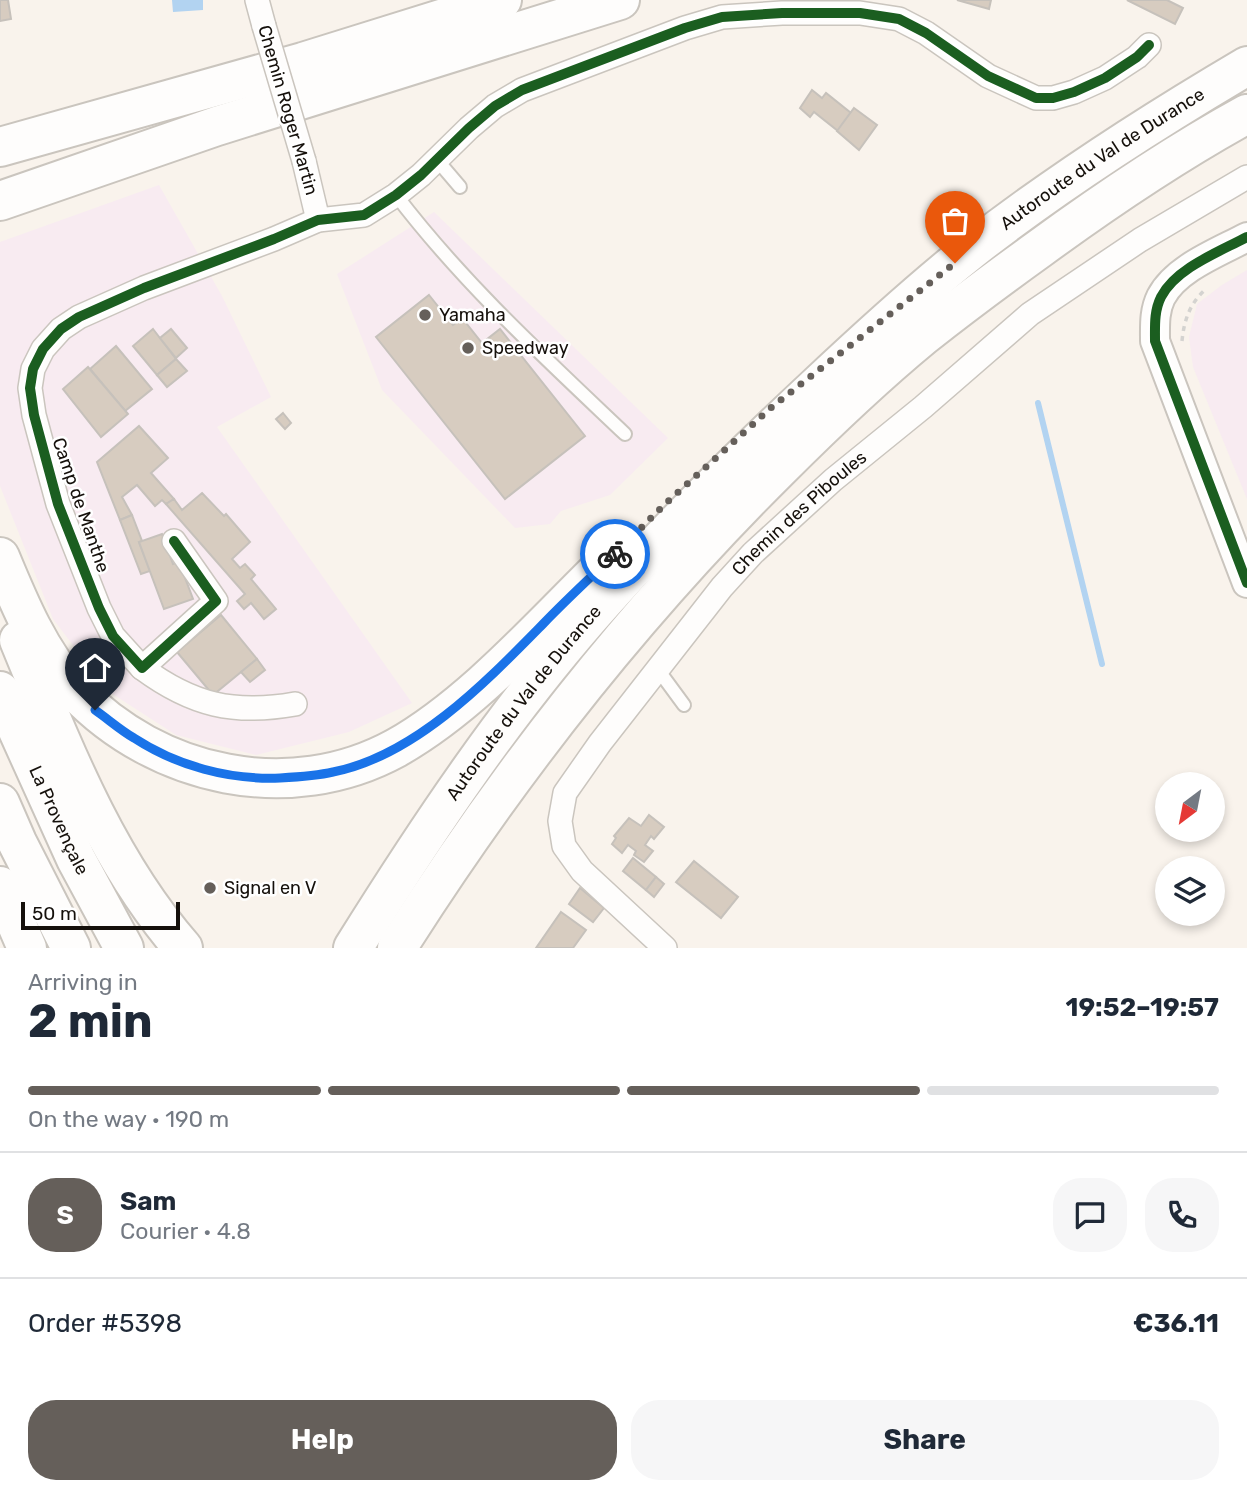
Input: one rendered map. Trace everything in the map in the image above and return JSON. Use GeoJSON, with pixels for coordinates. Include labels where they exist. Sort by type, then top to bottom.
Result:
{"type":"FeatureCollection","features":[{"type":"Feature","properties":{"kind":"highway"},"geometry":{"type":"LineString","coordinates":[[0,147],[303,62],[502,0]]}},
{"type":"Feature","properties":{"kind":"highway"},"geometry":{"type":"LineString","coordinates":[[0,201],[217,126],[620,0]]}},
{"type":"Feature","properties":{"kind":"highway","name":"Autoroute du Val de Durance"},"geometry":{"type":"LineString","coordinates":[[353,948],[445,805],[520,704],[602,603],[744,453],[902,307],[972,249],[1147,125],[1247,66]]}},
{"type":"Feature","properties":{"kind":"highway","name":"Autoroute du Val de Durance"},"geometry":{"type":"LineString","coordinates":[[397,948],[432,892],[502,792],[579,691],[656,599],[712,538],[829,419],[923,337],[1067,229],[1145,175],[1247,114]]}},
{"type":"Feature","properties":{"kind":"highway"},"geometry":{"type":"LineString","coordinates":[[0,557],[18,599],[55,666],[88,703],[133,738],[179,761],[234,776],[268,778],[334,772],[396,748],[461,701],[490,677],[664,505],[730,444],[773,406],[902,307]]}},
{"type":"Feature","properties":{"kind":"highway"},"geometry":{"type":"LineString","coordinates":[[0,595],[47,709],[97,817],[136,887],[161,923],[183,948]]}},
{"type":"Feature","properties":{"kind":"highway","name":"La Provençale"},"geometry":{"type":"LineString","coordinates":[[0,691],[76,859],[124,948]]}},
{"type":"Feature","properties":{"kind":"highway"},"geometry":{"type":"LineString","coordinates":[[0,803],[71,948]]}},
{"type":"Feature","properties":{"kind":"highway"},"geometry":{"type":"LineString","coordinates":[[0,887],[27,948]]}},
{"type":"Feature","properties":{"kind":"street","name":"Chemin Roger Martin"},"geometry":{"type":"LineString","coordinates":[[257,0],[318,220],[364,215],[396,195],[495,106],[522,90],[685,28],[722,17],[782,13],[860,13],[899,19],[926,33],[988,76],[1036,98],[1053,98],[1074,93],[1105,78],[1137,57],[1149,45]]}},
{"type":"Feature","properties":{"kind":"street","name":"Chemin des Piboules"},"geometry":{"type":"LineString","coordinates":[[665,948],[582,871],[564,846],[560,821],[565,793],[600,743],[659,671],[722,587],[753,553],[833,480],[923,407],[1030,314],[1140,240],[1247,177]]}},
{"type":"Feature","properties":{"kind":"street","name":"Camp de Manthe"},"geometry":{"type":"LineString","coordinates":[[295,704],[272,708],[218,707],[182,694],[142,667],[113,636],[58,504],[34,415],[30,388],[33,369],[43,349],[61,329],[79,317],[144,288],[318,220]]}},
{"type":"Feature","properties":{"kind":"street"},"geometry":{"type":"LineString","coordinates":[[1247,237],[1187,269],[1161,296],[1154,317],[1155,341],[1247,583]]}},
{"type":"Feature","properties":{"kind":"street"},"geometry":{"type":"LineString","coordinates":[[142,667],[216,601],[174,541]]}},
{"type":"Feature","properties":{"kind":"lane"},"geometry":{"type":"LineString","coordinates":[[437,160],[460,187]]}},
{"type":"Feature","properties":{"kind":"lane"},"geometry":{"type":"LineString","coordinates":[[396,195],[503,317],[625,434]]}},
{"type":"Feature","properties":{"kind":"lane"},"geometry":{"type":"LineString","coordinates":[[659,671],[684,705]]}},
{"type":"Feature","properties":{"kind":"path"},"geometry":{"type":"LineString","coordinates":[[1182,343],[1185,319],[1191,306],[1204,290],[1214,283]]}},
{"type":"Feature","properties":{"kind":"shaded area"},"geometry":{"type":"Polygon","coordinates":[[[159,185],[222,296],[271,397],[217,427],[412,703],[349,732],[256,755],[176,735],[108,691],[53,619],[0,486],[0,242],[159,185]]]}},
{"type":"Feature","properties":{"kind":"shaded area"},"geometry":{"type":"Polygon","coordinates":[[[434,212],[668,438],[610,495],[561,511],[550,524],[515,528],[382,390],[337,274],[434,212]]]}},
{"type":"Feature","properties":{"kind":"shaded area"},"geometry":{"type":"Polygon","coordinates":[[[1247,270],[1247,499],[1193,367],[1189,337],[1197,304],[1247,270]]]}},
{"type":"Feature","properties":{"kind":"water"},"geometry":{"type":"Polygon","coordinates":[[[172,0],[203,0],[203,10],[173,12],[172,0]]]}},
{"type":"Feature","properties":{"kind":"building"},"geometry":{"type":"Polygon","coordinates":[[[0,0],[8,0],[11,19],[0,21],[0,0]]]}},
{"type":"Feature","properties":{"kind":"building"},"geometry":{"type":"Polygon","coordinates":[[[957,0],[991,0],[989,9],[957,0]]]}},
{"type":"Feature","properties":{"kind":"building"},"geometry":{"type":"Polygon","coordinates":[[[1127,0],[1167,0],[1183,8],[1175,24],[1127,0]]]}},
{"type":"Feature","properties":{"kind":"building"},"geometry":{"type":"Polygon","coordinates":[[[812,90],[822,98],[826,93],[851,113],[838,131],[814,112],[810,117],[800,108],[812,90]]]}},
{"type":"Feature","properties":{"kind":"building"},"geometry":{"type":"Polygon","coordinates":[[[854,108],[877,125],[859,150],[837,131],[854,108]]]}},
{"type":"Feature","properties":{"kind":"building"},"geometry":{"type":"Polygon","coordinates":[[[429,295],[453,325],[462,318],[482,343],[500,329],[585,436],[505,499],[376,337],[429,295]]]}},
{"type":"Feature","properties":{"kind":"building"},"geometry":{"type":"Polygon","coordinates":[[[153,329],[176,359],[157,375],[133,346],[153,329]]]}},
{"type":"Feature","properties":{"kind":"building"},"geometry":{"type":"Polygon","coordinates":[[[171,329],[187,348],[176,358],[160,338],[171,329]]]}},
{"type":"Feature","properties":{"kind":"building"},"geometry":{"type":"Polygon","coordinates":[[[116,346],[152,389],[125,411],[90,369],[116,346]]]}},
{"type":"Feature","properties":{"kind":"building"},"geometry":{"type":"Polygon","coordinates":[[[176,359],[187,371],[167,387],[157,375],[176,359]]]}},
{"type":"Feature","properties":{"kind":"building"},"geometry":{"type":"Polygon","coordinates":[[[88,367],[128,414],[101,437],[63,389],[88,367]]]}},
{"type":"Feature","properties":{"kind":"building"},"geometry":{"type":"Polygon","coordinates":[[[283,413],[291,423],[285,429],[276,419],[283,413]]]}},
{"type":"Feature","properties":{"kind":"building"},"geometry":{"type":"Polygon","coordinates":[[[139,426],[168,458],[151,473],[174,499],[166,504],[162,500],[155,506],[137,485],[122,497],[132,515],[120,520],[97,462],[139,426]]]}},
{"type":"Feature","properties":{"kind":"building"},"geometry":{"type":"Polygon","coordinates":[[[202,493],[224,516],[226,514],[250,542],[232,559],[240,568],[245,564],[255,575],[251,579],[276,609],[264,619],[251,603],[244,609],[237,601],[245,594],[166,504],[174,499],[182,510],[202,493]]]}},
{"type":"Feature","properties":{"kind":"building"},"geometry":{"type":"Polygon","coordinates":[[[132,515],[150,571],[141,574],[120,520],[132,515]]]}},
{"type":"Feature","properties":{"kind":"building"},"geometry":{"type":"Polygon","coordinates":[[[162,534],[173,564],[179,562],[193,599],[164,609],[139,542],[162,534]]]}},
{"type":"Feature","properties":{"kind":"building"},"geometry":{"type":"Polygon","coordinates":[[[221,615],[257,659],[213,695],[177,652],[221,615]]]}},
{"type":"Feature","properties":{"kind":"building"},"geometry":{"type":"Polygon","coordinates":[[[257,659],[265,670],[250,682],[241,672],[257,659]]]}},
{"type":"Feature","properties":{"kind":"building"},"geometry":{"type":"Polygon","coordinates":[[[649,815],[664,827],[654,839],[651,836],[645,845],[653,851],[644,862],[634,855],[636,851],[628,845],[622,853],[612,844],[616,838],[614,836],[629,818],[641,826],[649,815]]]}},
{"type":"Feature","properties":{"kind":"building"},"geometry":{"type":"Polygon","coordinates":[[[633,858],[656,877],[646,890],[623,871],[633,858]]]}},
{"type":"Feature","properties":{"kind":"building"},"geometry":{"type":"Polygon","coordinates":[[[694,861],[738,897],[721,918],[676,882],[694,861]]]}},
{"type":"Feature","properties":{"kind":"building"},"geometry":{"type":"Polygon","coordinates":[[[656,877],[664,884],[654,897],[646,890],[656,877]]]}},
{"type":"Feature","properties":{"kind":"building"},"geometry":{"type":"Polygon","coordinates":[[[580,888],[604,908],[593,922],[569,904],[580,888]]]}},
{"type":"Feature","properties":{"kind":"building"},"geometry":{"type":"Polygon","coordinates":[[[561,912],[586,930],[573,948],[536,948],[561,912]]]}},
{"type":"Feature","properties":{"kind":"waterway"},"geometry":{"type":"LineString","coordinates":[[1038,403],[1102,664]]}},
{"type":"Feature","properties":{"kind":"cycle path"},"geometry":{"type":"LineString","coordinates":[[174,541],[216,601],[142,668],[113,636],[99,608],[58,504],[34,415],[30,388],[33,369],[43,349],[61,329],[79,317],[144,288],[318,220],[364,215],[421,175],[495,106],[522,90],[685,28],[722,17],[782,13],[860,13],[899,19],[926,33],[988,76],[1036,98],[1053,98],[1074,92],[1105,78],[1137,57],[1149,45]]}},
{"type":"Feature","properties":{"kind":"cycle path"},"geometry":{"type":"LineString","coordinates":[[1247,237],[1187,269],[1168,287],[1159,302],[1155,330],[1155,341],[1247,583]]}},
{"type":"Feature","properties":{"kind":"way so far"},"geometry":{"type":"LineString","coordinates":[[615,554],[664,505],[773,406],[955,263]]}},
{"type":"Feature","properties":{"kind":"place","name":"Yamaha"},"geometry":{"type":"Point","coordinates":[425,315]}},
{"type":"Feature","properties":{"kind":"place","name":"Speedway"},"geometry":{"type":"Point","coordinates":[468,348]}},
{"type":"Feature","properties":{"kind":"place","name":"Signal en V"},"geometry":{"type":"Point","coordinates":[210,888]}},
{"type":"Feature","properties":{"kind":"route"},"geometry":{"type":"LineString","coordinates":[[95,710],[154,750],[207,771],[268,778],[334,772],[396,748],[431,725],[490,677],[615,554]]}}]}
